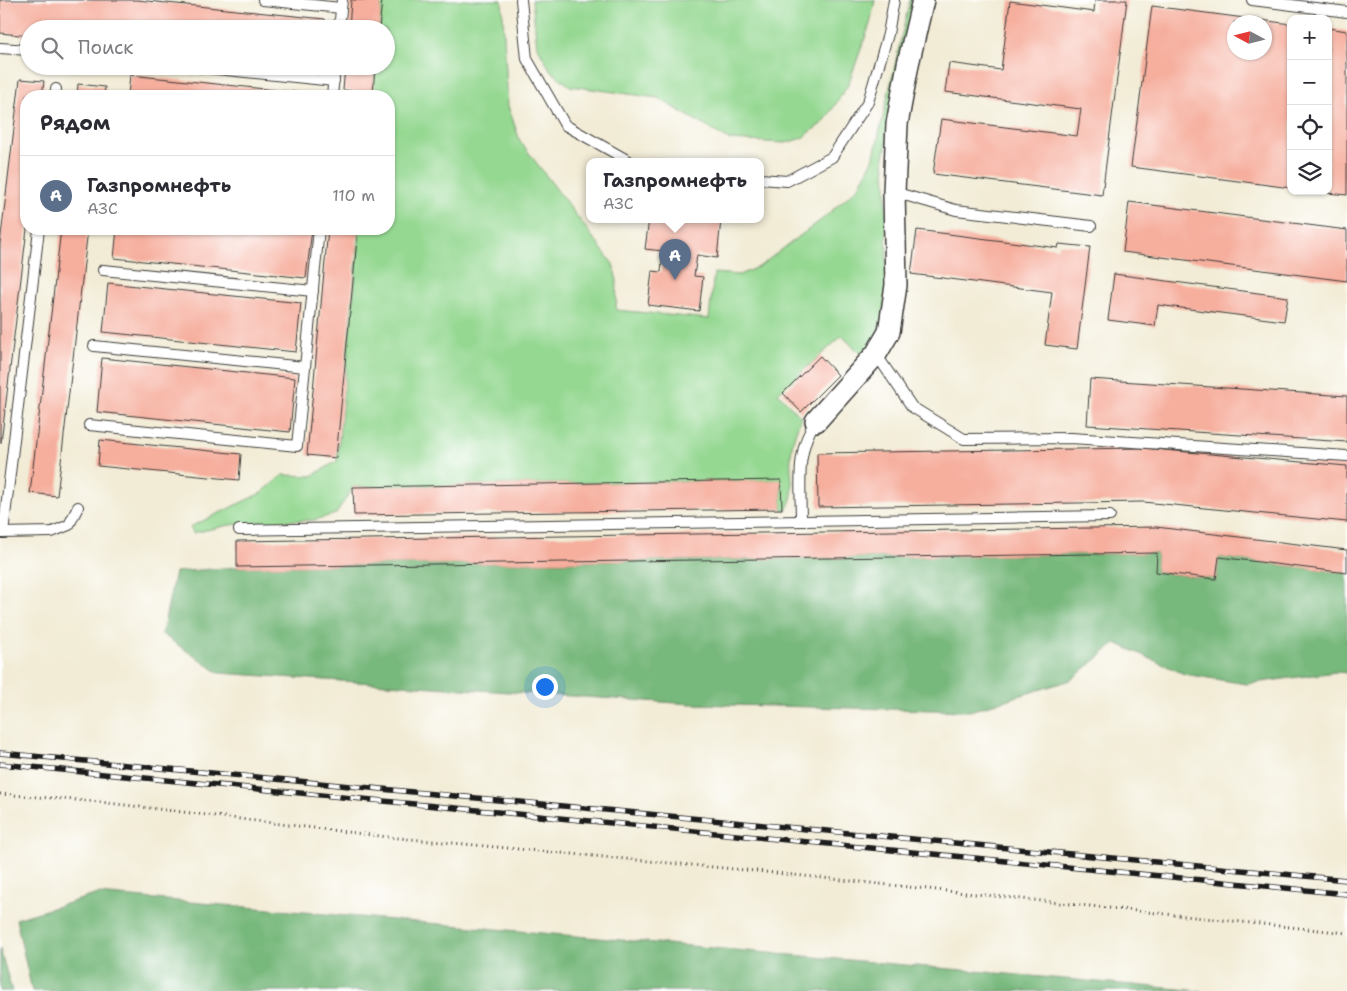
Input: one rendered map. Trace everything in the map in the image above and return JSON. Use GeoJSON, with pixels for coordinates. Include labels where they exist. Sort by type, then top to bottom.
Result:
{"type":"FeatureCollection","features":[{"type":"Feature","properties":{"kind":"street"},"geometry":{"type":"LineString","coordinates":[[816,421],[876,354],[889,332],[896,285],[894,192],[897,124],[908,64],[923,0]]}},
{"type":"Feature","properties":{"kind":"lane"},"geometry":{"type":"LineString","coordinates":[[263,0],[341,4],[340,20]]}},
{"type":"Feature","properties":{"kind":"lane"},"geometry":{"type":"LineString","coordinates":[[521,0],[527,59],[565,125],[623,158]]}},
{"type":"Feature","properties":{"kind":"lane"},"geometry":{"type":"LineString","coordinates":[[764,179],[787,181],[832,157],[868,102],[888,34],[894,0]]}},
{"type":"Feature","properties":{"kind":"lane"},"geometry":{"type":"LineString","coordinates":[[1252,0],[1347,12]]}},
{"type":"Feature","properties":{"kind":"lane"},"geometry":{"type":"LineString","coordinates":[[0,48],[20,49]]}},
{"type":"Feature","properties":{"kind":"lane"},"geometry":{"type":"LineString","coordinates":[[276,75],[334,81]]}},
{"type":"Feature","properties":{"kind":"lane"},"geometry":{"type":"LineString","coordinates":[[333,90],[334,75]]}},
{"type":"Feature","properties":{"kind":"lane"},"geometry":{"type":"LineString","coordinates":[[894,192],[956,210],[1091,226]]}},
{"type":"Feature","properties":{"kind":"lane"},"geometry":{"type":"LineString","coordinates":[[38,235],[1,533],[52,532],[69,525],[78,507]]}},
{"type":"Feature","properties":{"kind":"lane"},"geometry":{"type":"LineString","coordinates":[[89,426],[297,446],[318,235]]}},
{"type":"Feature","properties":{"kind":"lane"},"geometry":{"type":"LineString","coordinates":[[103,270],[313,291]]}},
{"type":"Feature","properties":{"kind":"lane"},"geometry":{"type":"LineString","coordinates":[[94,346],[305,367]]}},
{"type":"Feature","properties":{"kind":"lane"},"geometry":{"type":"LineString","coordinates":[[876,354],[912,407],[964,439],[1071,438],[1347,456]]}},
{"type":"Feature","properties":{"kind":"lane"},"geometry":{"type":"LineString","coordinates":[[801,521],[800,464],[804,442],[809,430],[816,421]]}},
{"type":"Feature","properties":{"kind":"lane"},"geometry":{"type":"LineString","coordinates":[[239,530],[1110,516]]}},
{"type":"Feature","properties":{"kind":"path"},"geometry":{"type":"LineString","coordinates":[[0,794],[100,802],[388,837],[747,870],[1347,932]]}},
{"type":"Feature","properties":{"kind":"green space"},"geometry":{"type":"Polygon","coordinates":[[[382,0],[502,0],[508,106],[520,141],[613,264],[617,281],[616,310],[709,319],[714,273],[739,275],[760,266],[821,220],[858,188],[873,160],[910,0],[913,0],[884,157],[887,282],[882,322],[874,347],[865,358],[842,336],[778,393],[801,417],[792,446],[792,497],[786,510],[782,509],[781,480],[353,487],[336,514],[314,520],[229,525],[193,533],[190,527],[261,493],[283,475],[312,476],[337,461],[359,235],[395,235],[395,90],[373,90],[374,75],[395,75],[395,20],[380,20],[382,0]]]}},
{"type":"Feature","properties":{"kind":"green space"},"geometry":{"type":"Polygon","coordinates":[[[532,0],[875,0],[870,24],[848,85],[824,122],[802,138],[786,143],[729,140],[658,98],[570,86],[551,71],[537,46],[532,0]]]}},
{"type":"Feature","properties":{"kind":"green space"},"geometry":{"type":"Polygon","coordinates":[[[1157,553],[1156,572],[1216,579],[1219,557],[1347,573],[1347,673],[1336,672],[1246,684],[1184,674],[1116,643],[1071,680],[970,711],[692,704],[219,673],[162,634],[175,572],[237,567],[1157,553]]]}},
{"type":"Feature","properties":{"kind":"green space"},"geometry":{"type":"Polygon","coordinates":[[[98,894],[1201,991],[32,991],[16,919],[98,894]]]}},
{"type":"Feature","properties":{"kind":"green space"},"geometry":{"type":"Polygon","coordinates":[[[0,949],[12,991],[0,991],[0,949]]]}},
{"type":"Feature","properties":{"kind":"building"},"geometry":{"type":"Polygon","coordinates":[[[0,0],[137,0],[325,19],[20,20],[20,35],[0,33],[0,0]]]}},
{"type":"Feature","properties":{"kind":"building"},"geometry":{"type":"Polygon","coordinates":[[[351,0],[382,0],[380,20],[350,20],[351,0]]]}},
{"type":"Feature","properties":{"kind":"building"},"geometry":{"type":"Polygon","coordinates":[[[1095,0],[1127,0],[1102,195],[933,174],[941,119],[1077,136],[1081,109],[945,92],[949,63],[1001,70],[1010,1],[1094,12],[1095,0]]]}},
{"type":"Feature","properties":{"kind":"building"},"geometry":{"type":"Polygon","coordinates":[[[1152,6],[1227,16],[1227,60],[1272,60],[1272,22],[1287,23],[1287,187],[1131,167],[1152,6]]]}},
{"type":"Feature","properties":{"kind":"building"},"geometry":{"type":"Polygon","coordinates":[[[1332,29],[1347,31],[1347,195],[1332,193],[1332,29]]]}},
{"type":"Feature","properties":{"kind":"building"},"geometry":{"type":"Polygon","coordinates":[[[130,75],[275,90],[129,90],[130,75]]]}},
{"type":"Feature","properties":{"kind":"building"},"geometry":{"type":"Polygon","coordinates":[[[344,75],[374,75],[373,90],[343,90],[344,75]]]}},
{"type":"Feature","properties":{"kind":"building"},"geometry":{"type":"Polygon","coordinates":[[[20,79],[44,81],[43,90],[20,90],[20,235],[26,235],[1,443],[0,443],[0,244],[20,79]]]}},
{"type":"Feature","properties":{"kind":"building"},"geometry":{"type":"Polygon","coordinates":[[[78,84],[105,87],[105,90],[78,90],[78,84]]]}},
{"type":"Feature","properties":{"kind":"building"},"geometry":{"type":"Polygon","coordinates":[[[1129,202],[1347,230],[1347,281],[1123,252],[1129,202]]]}},
{"type":"Feature","properties":{"kind":"building"},"geometry":{"type":"Polygon","coordinates":[[[648,223],[721,223],[717,258],[697,255],[694,276],[703,277],[699,311],[648,305],[652,271],[661,272],[663,251],[645,249],[648,223]]]}},
{"type":"Feature","properties":{"kind":"building"},"geometry":{"type":"Polygon","coordinates":[[[917,230],[1058,248],[1059,244],[1090,247],[1077,349],[1045,345],[1052,292],[911,274],[917,230]]]}},
{"type":"Feature","properties":{"kind":"building"},"geometry":{"type":"Polygon","coordinates":[[[60,235],[87,235],[57,496],[30,493],[60,235]]]}},
{"type":"Feature","properties":{"kind":"building"},"geometry":{"type":"Polygon","coordinates":[[[116,235],[311,235],[306,278],[114,258],[116,235]]]}},
{"type":"Feature","properties":{"kind":"building"},"geometry":{"type":"Polygon","coordinates":[[[327,235],[357,235],[336,458],[307,455],[327,235]]]}},
{"type":"Feature","properties":{"kind":"building"},"geometry":{"type":"Polygon","coordinates":[[[1114,274],[1288,297],[1284,321],[1158,305],[1155,326],[1108,320],[1114,274]]]}},
{"type":"Feature","properties":{"kind":"building"},"geometry":{"type":"Polygon","coordinates":[[[108,283],[301,303],[296,352],[103,332],[108,283]]]}},
{"type":"Feature","properties":{"kind":"building"},"geometry":{"type":"Polygon","coordinates":[[[820,356],[838,375],[801,412],[783,393],[820,356]]]}},
{"type":"Feature","properties":{"kind":"building"},"geometry":{"type":"Polygon","coordinates":[[[102,358],[295,378],[290,432],[97,412],[102,358]]]}},
{"type":"Feature","properties":{"kind":"building"},"geometry":{"type":"Polygon","coordinates":[[[1090,379],[1347,396],[1347,442],[1087,425],[1090,379]]]}},
{"type":"Feature","properties":{"kind":"building"},"geometry":{"type":"Polygon","coordinates":[[[100,440],[241,454],[239,480],[98,466],[100,440]]]}},
{"type":"Feature","properties":{"kind":"building"},"geometry":{"type":"Polygon","coordinates":[[[1141,448],[1347,466],[1347,522],[1143,502],[818,507],[817,453],[1141,448]]]}},
{"type":"Feature","properties":{"kind":"building"},"geometry":{"type":"Polygon","coordinates":[[[781,480],[782,509],[354,515],[353,487],[781,480]]]}},
{"type":"Feature","properties":{"kind":"building"},"geometry":{"type":"Polygon","coordinates":[[[1156,527],[1347,550],[1347,573],[1219,557],[1216,579],[1156,572],[1157,553],[237,567],[237,541],[1156,527]]]}},
{"type":"Feature","properties":{"kind":"railway"},"geometry":{"type":"LineString","coordinates":[[0,753],[1347,880]]}},
{"type":"Feature","properties":{"kind":"railway"},"geometry":{"type":"LineString","coordinates":[[0,764],[1347,894]]}},
{"type":"Feature","properties":{"kind":"place","name":"Газпромнефть"},"geometry":{"type":"Point","coordinates":[675,280]}}]}
